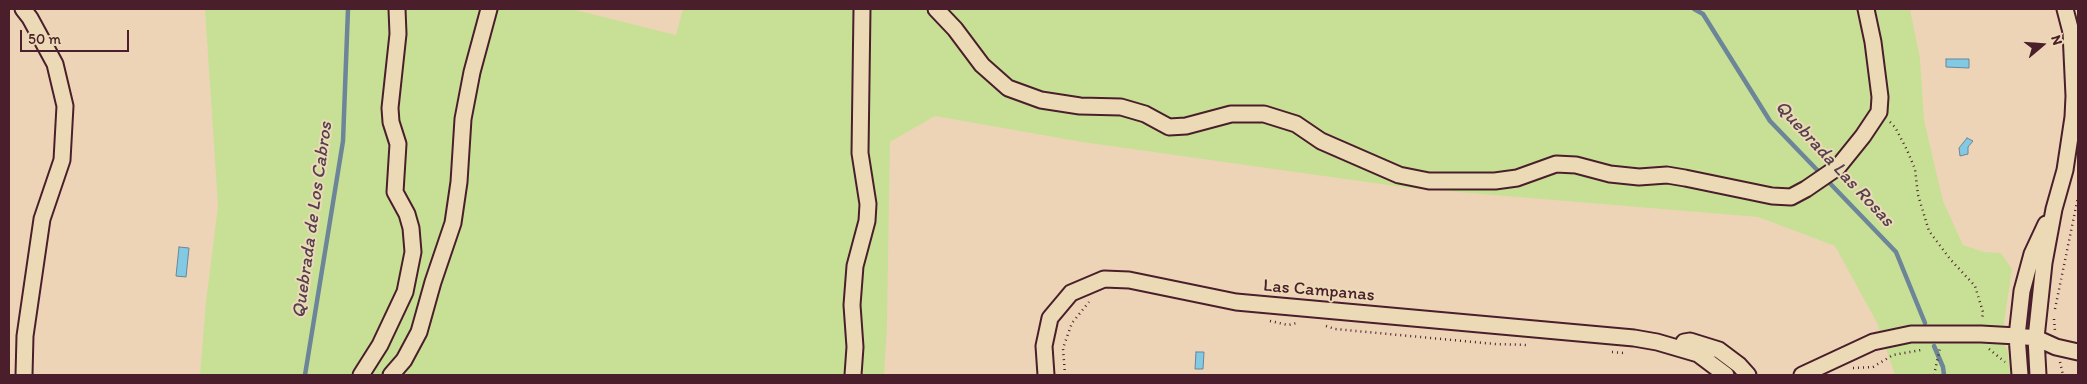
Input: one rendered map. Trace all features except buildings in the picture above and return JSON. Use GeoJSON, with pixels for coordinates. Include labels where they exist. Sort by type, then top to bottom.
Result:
{"type":"FeatureCollection","features":[{"type":"Feature","properties":{"kind":"street"},"geometry":{"type":"LineString","coordinates":[[22,9],[30,18],[55,64],[65,106],[62,160],[42,219],[25,336],[24,375]]}},
{"type":"Feature","properties":{"kind":"street"},"geometry":{"type":"LineString","coordinates":[[361,375],[380,346],[406,292],[414,252],[407,214],[395,192],[398,144],[391,122],[390,108],[398,34],[397,9]]}},
{"type":"Feature","properties":{"kind":"street"},"geometry":{"type":"LineString","coordinates":[[391,375],[404,360],[419,332],[433,282],[453,223],[459,182],[463,120],[472,72],[489,9]]}},
{"type":"Feature","properties":{"kind":"street"},"geometry":{"type":"LineString","coordinates":[[852,375],[855,347],[852,305],[855,266],[867,221],[868,204],[860,153],[862,9]]}},
{"type":"Feature","properties":{"kind":"street"},"geometry":{"type":"LineString","coordinates":[[936,9],[955,29],[982,65],[1008,88],[1041,100],[1080,106],[1121,108],[1145,114],[1169,127],[1186,126],[1231,114],[1264,114],[1296,124],[1321,141],[1399,175],[1429,181],[1517,178],[1556,164],[1576,165],[1610,174],[1686,178],[1772,196],[1791,197],[1838,167],[1863,136],[1879,112],[1880,97],[1873,42],[1866,9]]}},
{"type":"Feature","properties":{"kind":"street"},"geometry":{"type":"LineString","coordinates":[[2037,368],[2036,338],[2041,287],[2054,209],[2068,154],[2076,96],[2071,32],[2065,9]]}},
{"type":"Feature","properties":{"kind":"street"},"geometry":{"type":"LineString","coordinates":[[2019,369],[2016,336],[2018,313],[2026,272],[2041,233],[2054,209]]}},
{"type":"Feature","properties":{"kind":"street","name":"Las Campanas"},"geometry":{"type":"LineString","coordinates":[[1046,375],[1044,346],[1050,318],[1071,293],[1104,279],[1129,280],[1236,302],[1553,329],[1634,338],[1657,342],[1698,354],[1726,375]]}},
{"type":"Feature","properties":{"kind":"street"},"geometry":{"type":"LineString","coordinates":[[1802,375],[1873,342],[1911,334],[1982,339],[2016,336],[2036,338],[2058,354],[2078,352]]}},
{"type":"Feature","properties":{"kind":"street","name":"Las Campanas"},"geometry":{"type":"LineString","coordinates":[[1657,342],[1690,341],[1719,350],[1739,365],[1748,375]]}},
{"type":"Feature","properties":{"kind":"path"},"geometry":{"type":"LineString","coordinates":[[1879,112],[1895,127],[1915,169],[1918,195],[1929,231],[1950,259],[1975,286],[1983,312],[1982,339],[2003,362],[2019,369]]}},
{"type":"Feature","properties":{"kind":"path"},"geometry":{"type":"LineString","coordinates":[[2063,375],[2058,354],[2054,316],[2078,198]]}},
{"type":"Feature","properties":{"kind":"path"},"geometry":{"type":"LineString","coordinates":[[1065,375],[1063,348],[1072,323],[1086,304],[1092,301]]}},
{"type":"Feature","properties":{"kind":"path"},"geometry":{"type":"LineString","coordinates":[[1269,321],[1288,324],[1304,322]]}},
{"type":"Feature","properties":{"kind":"path"},"geometry":{"type":"LineString","coordinates":[[1320,323],[1335,329],[1495,344],[1530,345]]}},
{"type":"Feature","properties":{"kind":"path"},"geometry":{"type":"LineString","coordinates":[[1934,375],[1941,346],[1935,347]]}},
{"type":"Feature","properties":{"kind":"path"},"geometry":{"type":"LineString","coordinates":[[1850,368],[1873,367],[1893,355],[1926,349]]}},
{"type":"Feature","properties":{"kind":"path"},"geometry":{"type":"LineString","coordinates":[[1611,352],[1629,353]]}},
{"type":"Feature","properties":{"kind":"path"},"geometry":{"type":"LineString","coordinates":[[2037,368],[2058,354]]}},
{"type":"Feature","properties":{"kind":"green space"},"geometry":{"type":"Polygon","coordinates":[[[205,9],[572,9],[676,35],[683,9],[1910,9],[1920,58],[1924,120],[1943,201],[1963,245],[1984,252],[2001,253],[2012,269],[2004,322],[2005,347],[2007,348],[2011,375],[1895,375],[1877,323],[1835,246],[1758,217],[1409,188],[1082,142],[935,116],[890,142],[887,326],[884,375],[200,375],[206,302],[218,206],[205,9]]]}},
{"type":"Feature","properties":{"kind":"water"},"geometry":{"type":"Polygon","coordinates":[[[1946,59],[1969,59],[1969,68],[1946,67],[1946,59]]]}},
{"type":"Feature","properties":{"kind":"water"},"geometry":{"type":"Polygon","coordinates":[[[1967,138],[1973,141],[1968,147],[1968,154],[1960,156],[1959,148],[1967,138]]]}},
{"type":"Feature","properties":{"kind":"water"},"geometry":{"type":"Polygon","coordinates":[[[179,247],[189,248],[186,277],[176,276],[179,247]]]}},
{"type":"Feature","properties":{"kind":"water"},"geometry":{"type":"Polygon","coordinates":[[[1196,352],[1204,352],[1203,369],[1195,369],[1196,352]]]}},
{"type":"Feature","properties":{"kind":"waterway","name":"Quebrada de Los Cabros"},"geometry":{"type":"LineString","coordinates":[[305,375],[343,141],[348,9]]}},
{"type":"Feature","properties":{"kind":"waterway","name":"Quebrada Las Rosas"},"geometry":{"type":"LineString","coordinates":[[1694,9],[1703,14],[1770,121],[1896,252],[1925,323]]}},
{"type":"Feature","properties":{"kind":"waterway","name":"Quebrada Las Rosas"},"geometry":{"type":"LineString","coordinates":[[1934,346],[1943,367],[1944,375]]}}]}
